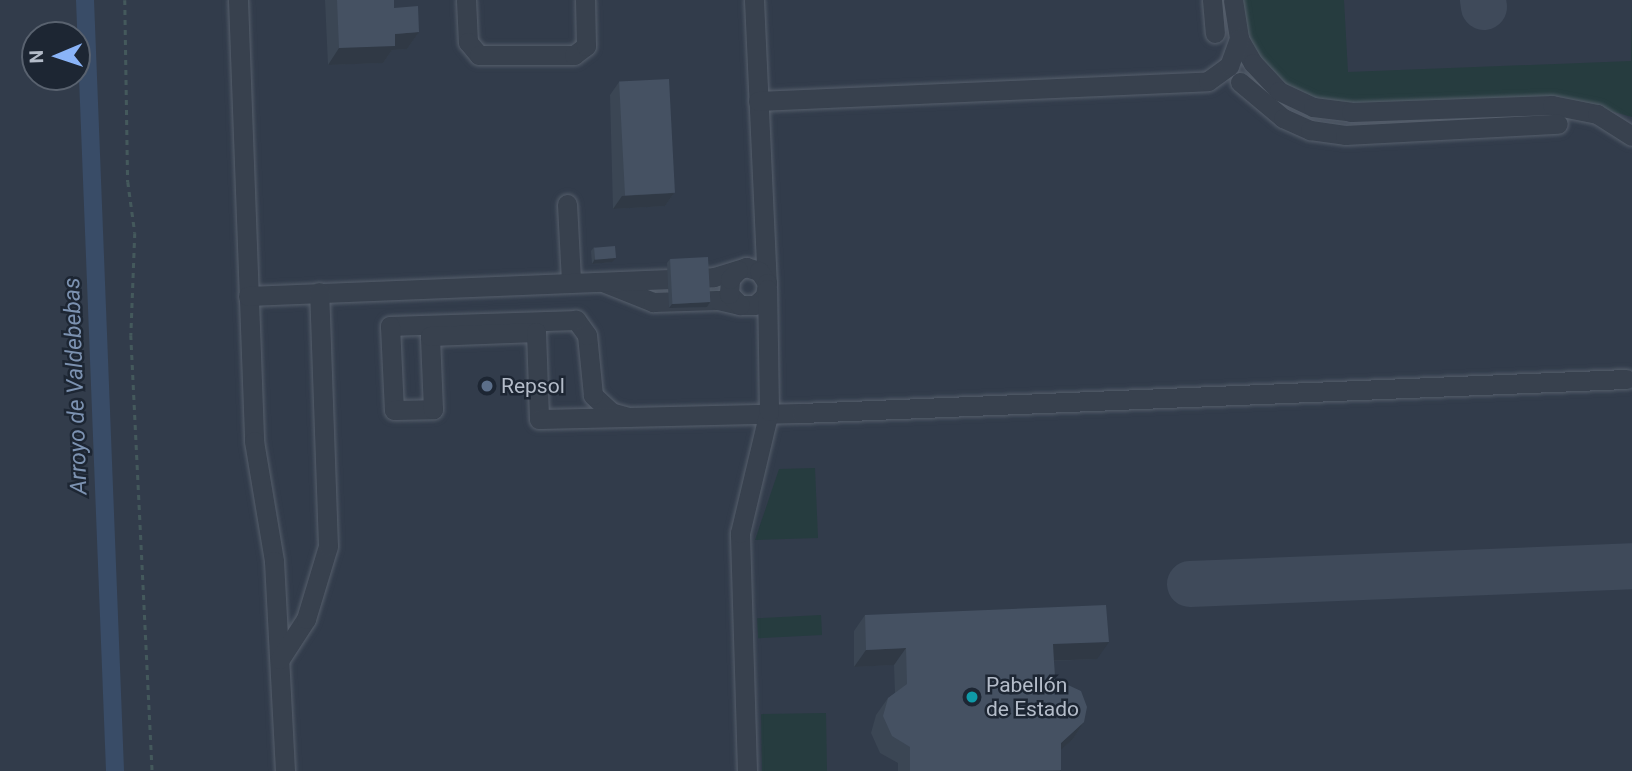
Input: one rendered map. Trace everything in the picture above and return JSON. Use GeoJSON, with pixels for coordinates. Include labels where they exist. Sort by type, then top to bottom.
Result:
{"type":"FeatureCollection","features":[{"type":"Feature","properties":{"kind":"lane"},"geometry":{"type":"LineString","coordinates":[[239,0],[254,441],[274,561],[285,771]]}},
{"type":"Feature","properties":{"kind":"lane"},"geometry":{"type":"LineString","coordinates":[[466,0],[468,41],[479,55],[574,55],[586,47],[585,0]]}},
{"type":"Feature","properties":{"kind":"lane"},"geometry":{"type":"LineString","coordinates":[[747,771],[740,533],[769,411],[767,285],[754,0]]}},
{"type":"Feature","properties":{"kind":"lane"},"geometry":{"type":"LineString","coordinates":[[1212,0],[1215,33]]}},
{"type":"Feature","properties":{"kind":"lane"},"geometry":{"type":"LineString","coordinates":[[1233,0],[1239,39],[1269,83],[1313,107],[1352,112],[1529,105],[1584,110],[1632,136]]}},
{"type":"Feature","properties":{"kind":"lane"},"geometry":{"type":"LineString","coordinates":[[758,101],[1208,81],[1229,66],[1239,39]]}},
{"type":"Feature","properties":{"kind":"lane"},"geometry":{"type":"LineString","coordinates":[[1240,82],[1283,118],[1310,130],[1345,135],[1558,124]]}},
{"type":"Feature","properties":{"kind":"lane"},"geometry":{"type":"LineString","coordinates":[[1529,105],[1530,126]]}},
{"type":"Feature","properties":{"kind":"lane"},"geometry":{"type":"LineString","coordinates":[[566,204],[571,281]]}},
{"type":"Feature","properties":{"kind":"lane"},"geometry":{"type":"LineString","coordinates":[[763,234],[758,255],[742,269],[728,290],[742,306],[759,319],[767,348]]}},
{"type":"Feature","properties":{"kind":"lane"},"geometry":{"type":"LineString","coordinates":[[248,296],[714,277],[742,269],[759,271],[767,285]]}},
{"type":"Feature","properties":{"kind":"lane"},"geometry":{"type":"LineString","coordinates":[[597,280],[653,302],[718,300],[742,306],[759,303],[767,285]]}},
{"type":"Feature","properties":{"kind":"lane"},"geometry":{"type":"LineString","coordinates":[[279,659],[306,619],[328,546],[319,292]]}},
{"type":"Feature","properties":{"kind":"lane"},"geometry":{"type":"LineString","coordinates":[[628,416],[611,412],[593,395],[587,335],[576,320],[390,327],[394,410],[433,409],[430,336],[536,331],[539,419],[628,416],[769,411],[1626,379]]}},
{"type":"Feature","properties":{"kind":"path"},"geometry":{"type":"LineString","coordinates":[[125,0],[128,182],[135,233],[131,335],[152,771]]}},
{"type":"Feature","properties":{"kind":"shaded area"},"geometry":{"type":"Polygon","coordinates":[[[0,0],[1632,0],[1632,771],[0,771],[0,0]]]}},
{"type":"Feature","properties":{"kind":"green space"},"geometry":{"type":"Polygon","coordinates":[[[1241,0],[1344,0],[1348,72],[1631,61],[1632,0],[1632,117],[1560,97],[1358,105],[1318,100],[1286,86],[1260,59],[1246,32],[1241,0]]]}},
{"type":"Feature","properties":{"kind":"green space"},"geometry":{"type":"Polygon","coordinates":[[[815,468],[818,538],[755,540],[779,469],[815,468]]]}},
{"type":"Feature","properties":{"kind":"green space"},"geometry":{"type":"Polygon","coordinates":[[[821,615],[822,635],[758,638],[757,618],[821,615]]]}},
{"type":"Feature","properties":{"kind":"green space"},"geometry":{"type":"Polygon","coordinates":[[[826,713],[827,771],[762,771],[761,714],[826,713]]]}},
{"type":"Feature","properties":{"kind":"building"},"geometry":{"type":"Polygon","coordinates":[[[337,0],[394,0],[394,8],[418,6],[419,32],[395,34],[395,46],[339,48],[337,0]]]}},
{"type":"Feature","properties":{"kind":"building"},"geometry":{"type":"Polygon","coordinates":[[[669,79],[675,193],[625,195],[619,82],[669,79]]]}},
{"type":"Feature","properties":{"kind":"building"},"geometry":{"type":"Polygon","coordinates":[[[615,246],[616,258],[595,260],[594,248],[615,246]]]}},
{"type":"Feature","properties":{"kind":"building"},"geometry":{"type":"Polygon","coordinates":[[[708,257],[710,302],[672,304],[670,259],[708,257]]]}},
{"type":"Feature","properties":{"kind":"building","name":"Pabellón de Estado"},"geometry":{"type":"Polygon","coordinates":[[[1106,605],[1109,642],[1053,644],[1055,679],[1081,691],[1087,707],[1084,722],[1061,743],[1061,770],[910,771],[910,747],[892,736],[883,716],[888,698],[907,684],[906,648],[866,650],[865,615],[1106,605]]]}},
{"type":"Feature","properties":{"kind":"waterway","name":"Arroyo de Valdebebas"},"geometry":{"type":"LineString","coordinates":[[85,0],[115,771]]}},
{"type":"Feature","properties":{"kind":"taxiway"},"geometry":{"type":"LineString","coordinates":[[1483,0],[1484,7]]}},
{"type":"Feature","properties":{"kind":"taxiway"},"geometry":{"type":"LineString","coordinates":[[1190,584],[1632,566]]}},
{"type":"Feature","properties":{"kind":"place","name":"Repsol"},"geometry":{"type":"Point","coordinates":[487,386]}},
{"type":"Feature","properties":{"kind":"place","name":"Pabellón de Estado"},"geometry":{"type":"Point","coordinates":[972,697]}}]}
